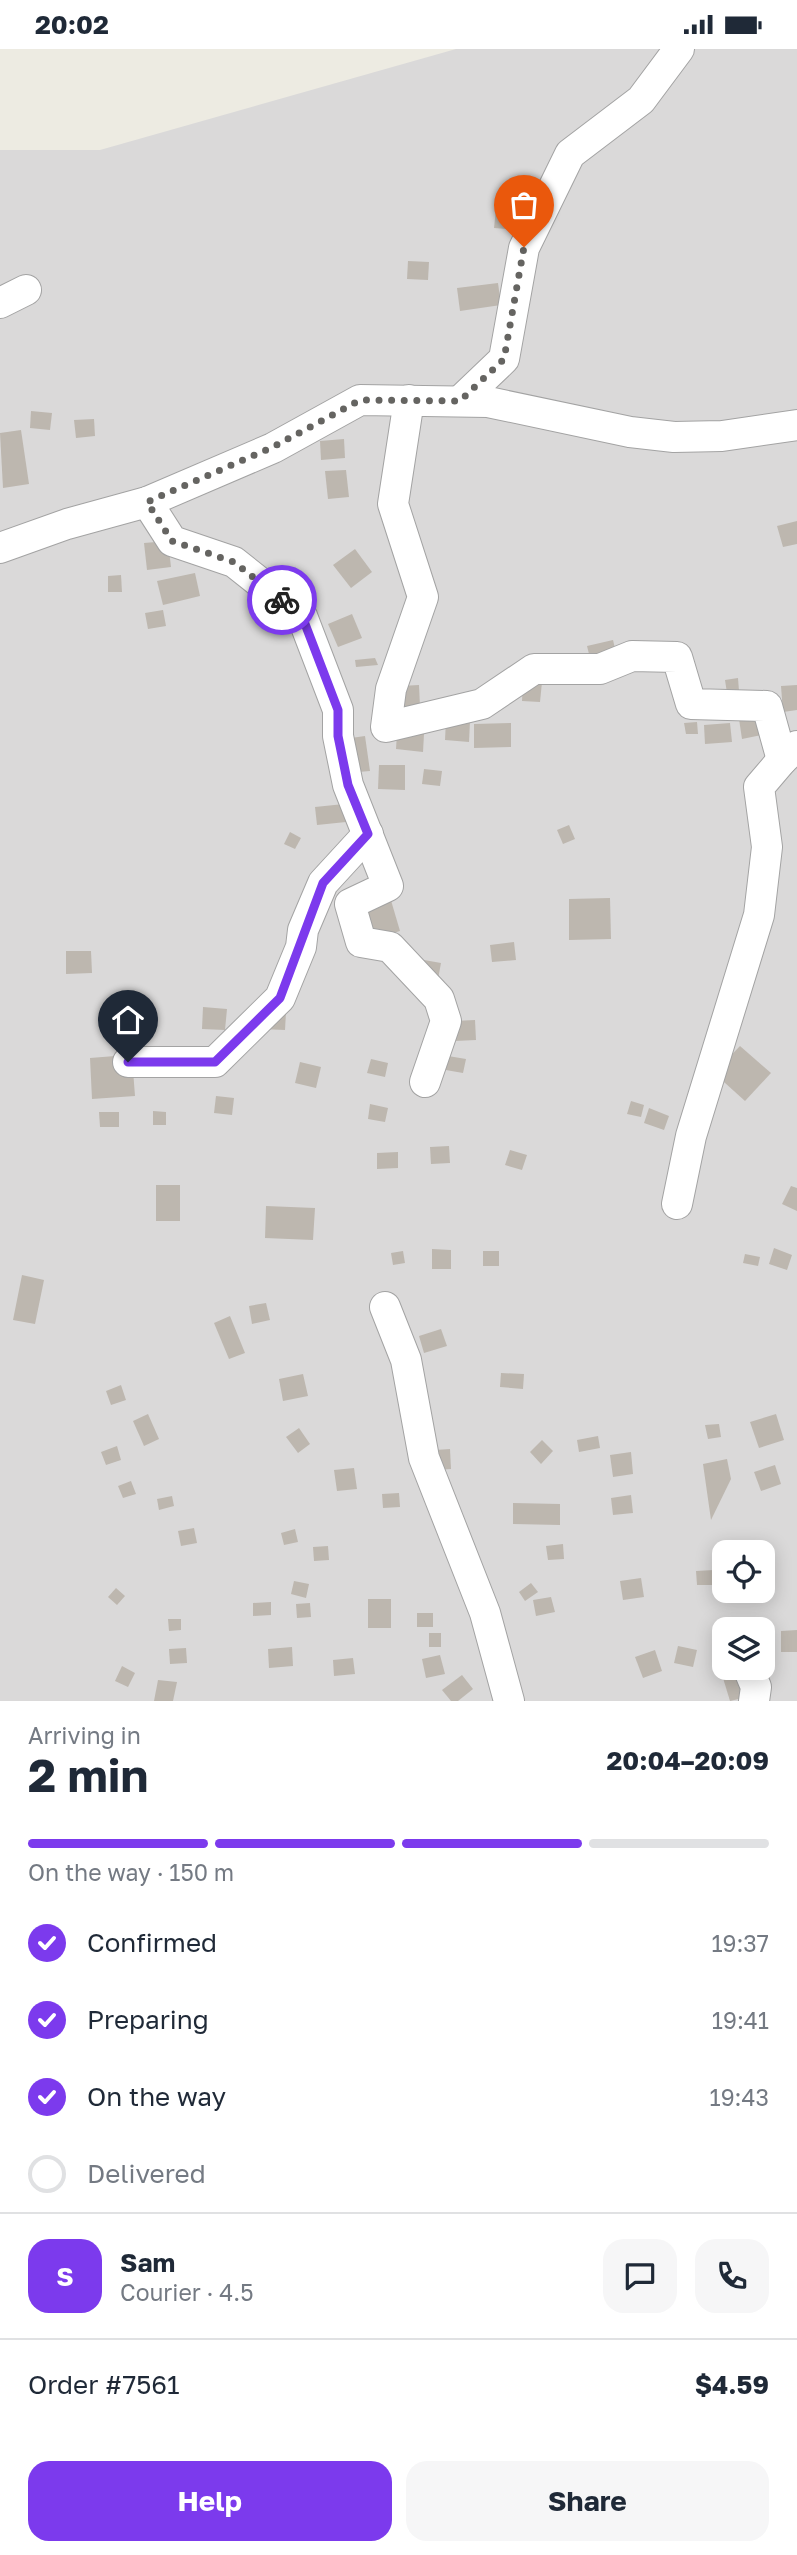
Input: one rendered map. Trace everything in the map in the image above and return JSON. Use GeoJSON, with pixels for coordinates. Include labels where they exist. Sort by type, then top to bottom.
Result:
{"type":"FeatureCollection","features":[{"type":"Feature","properties":{"kind":"street"},"geometry":{"type":"LineString","coordinates":[[460,401],[504,359],[524,247],[570,154],[642,100],[679,49]]}},
{"type":"Feature","properties":{"kind":"street"},"geometry":{"type":"LineString","coordinates":[[0,548],[66,524],[147,502],[273,447],[360,400],[488,402],[630,432],[674,437],[722,436],[797,425]]}},
{"type":"Feature","properties":{"kind":"street"},"geometry":{"type":"LineString","coordinates":[[409,400],[393,504],[423,597],[391,689],[386,727],[482,703],[534,669],[600,669],[632,656],[677,657],[691,704],[767,706],[789,753],[760,787],[767,848],[759,915],[691,1136],[677,1204]]}},
{"type":"Feature","properties":{"kind":"street"},"geometry":{"type":"LineString","coordinates":[[147,502],[172,541],[234,562],[302,616],[338,710],[338,736],[348,785],[388,887],[350,904],[361,942],[390,947],[439,999],[446,1021],[425,1082]]}},
{"type":"Feature","properties":{"kind":"street"},"geometry":{"type":"LineString","coordinates":[[128,1062],[215,1062],[280,998],[323,883],[368,834]]}},
{"type":"Feature","properties":{"kind":"street"},"geometry":{"type":"LineString","coordinates":[[385,1307],[407,1360],[424,1458],[485,1613],[509,1701]]}},
{"type":"Feature","properties":{"kind":"street"},"geometry":{"type":"LineString","coordinates":[[753,1680],[756,1687],[754,1701]]}},
{"type":"Feature","properties":{"kind":"shaded area"},"geometry":{"type":"Polygon","coordinates":[[[456,49],[797,49],[797,1701],[0,1701],[0,150],[100,150],[456,49]]]}},
{"type":"Feature","properties":{"kind":"building"},"geometry":{"type":"Polygon","coordinates":[[[496,209],[523,212],[520,230],[494,228],[496,209]]]}},
{"type":"Feature","properties":{"kind":"building"},"geometry":{"type":"Polygon","coordinates":[[[408,261],[429,262],[428,280],[407,279],[408,261]]]}},
{"type":"Feature","properties":{"kind":"building"},"geometry":{"type":"Polygon","coordinates":[[[498,283],[501,305],[460,311],[457,288],[498,283]]]}},
{"type":"Feature","properties":{"kind":"building"},"geometry":{"type":"Polygon","coordinates":[[[31,411],[52,413],[50,430],[30,428],[31,411]]]}},
{"type":"Feature","properties":{"kind":"building"},"geometry":{"type":"Polygon","coordinates":[[[94,419],[95,436],[76,438],[74,420],[94,419]]]}},
{"type":"Feature","properties":{"kind":"building"},"geometry":{"type":"Polygon","coordinates":[[[21,430],[29,484],[3,488],[0,433],[21,430]]]}},
{"type":"Feature","properties":{"kind":"building"},"geometry":{"type":"Polygon","coordinates":[[[344,439],[345,458],[321,460],[320,441],[344,439]]]}},
{"type":"Feature","properties":{"kind":"building"},"geometry":{"type":"Polygon","coordinates":[[[346,470],[349,497],[328,499],[325,471],[346,470]]]}},
{"type":"Feature","properties":{"kind":"building"},"geometry":{"type":"Polygon","coordinates":[[[797,521],[797,544],[783,547],[777,526],[797,521]]]}},
{"type":"Feature","properties":{"kind":"building"},"geometry":{"type":"Polygon","coordinates":[[[168,541],[171,567],[147,570],[144,543],[168,541]]]}},
{"type":"Feature","properties":{"kind":"building"},"geometry":{"type":"Polygon","coordinates":[[[355,549],[372,572],[351,588],[333,565],[355,549]]]}},
{"type":"Feature","properties":{"kind":"building"},"geometry":{"type":"Polygon","coordinates":[[[195,573],[200,596],[163,605],[157,581],[195,573]]]}},
{"type":"Feature","properties":{"kind":"building"},"geometry":{"type":"Polygon","coordinates":[[[121,575],[122,592],[108,592],[108,576],[121,575]]]}},
{"type":"Feature","properties":{"kind":"building"},"geometry":{"type":"Polygon","coordinates":[[[163,610],[166,626],[148,629],[145,613],[163,610]]]}},
{"type":"Feature","properties":{"kind":"building"},"geometry":{"type":"Polygon","coordinates":[[[352,614],[362,638],[338,647],[328,624],[352,614]]]}},
{"type":"Feature","properties":{"kind":"building"},"geometry":{"type":"Polygon","coordinates":[[[613,640],[618,661],[592,666],[587,646],[613,640]]]}},
{"type":"Feature","properties":{"kind":"building"},"geometry":{"type":"Polygon","coordinates":[[[375,658],[378,665],[356,667],[355,660],[375,658]]]}},
{"type":"Feature","properties":{"kind":"building"},"geometry":{"type":"Polygon","coordinates":[[[738,678],[739,691],[727,693],[725,680],[738,678]]]}},
{"type":"Feature","properties":{"kind":"building"},"geometry":{"type":"Polygon","coordinates":[[[523,681],[542,682],[540,702],[522,701],[523,681]]]}},
{"type":"Feature","properties":{"kind":"building"},"geometry":{"type":"Polygon","coordinates":[[[419,685],[420,707],[402,708],[401,686],[419,685]]]}},
{"type":"Feature","properties":{"kind":"building"},"geometry":{"type":"Polygon","coordinates":[[[797,685],[797,710],[783,712],[781,686],[797,685]]]}},
{"type":"Feature","properties":{"kind":"building"},"geometry":{"type":"Polygon","coordinates":[[[763,715],[767,734],[742,739],[739,719],[763,715]]]}},
{"type":"Feature","properties":{"kind":"building"},"geometry":{"type":"Polygon","coordinates":[[[446,720],[470,721],[469,742],[445,740],[446,720]]]}},
{"type":"Feature","properties":{"kind":"building"},"geometry":{"type":"Polygon","coordinates":[[[697,722],[698,734],[686,734],[684,723],[697,722]]]}},
{"type":"Feature","properties":{"kind":"building"},"geometry":{"type":"Polygon","coordinates":[[[511,723],[511,747],[474,748],[474,724],[511,723]]]}},
{"type":"Feature","properties":{"kind":"building"},"geometry":{"type":"Polygon","coordinates":[[[730,723],[732,742],[705,744],[704,725],[730,723]]]}},
{"type":"Feature","properties":{"kind":"building"},"geometry":{"type":"Polygon","coordinates":[[[397,732],[424,734],[423,752],[396,749],[397,732]]]}},
{"type":"Feature","properties":{"kind":"building"},"geometry":{"type":"Polygon","coordinates":[[[365,736],[370,771],[347,773],[344,739],[365,736]]]}},
{"type":"Feature","properties":{"kind":"building"},"geometry":{"type":"Polygon","coordinates":[[[379,765],[405,765],[405,790],[378,789],[379,765]]]}},
{"type":"Feature","properties":{"kind":"building"},"geometry":{"type":"Polygon","coordinates":[[[424,769],[442,771],[440,786],[422,784],[424,769]]]}},
{"type":"Feature","properties":{"kind":"building"},"geometry":{"type":"Polygon","coordinates":[[[344,804],[346,822],[317,825],[315,807],[344,804]]]}},
{"type":"Feature","properties":{"kind":"building"},"geometry":{"type":"Polygon","coordinates":[[[569,825],[575,839],[563,844],[557,830],[569,825]]]}},
{"type":"Feature","properties":{"kind":"building"},"geometry":{"type":"Polygon","coordinates":[[[290,832],[301,838],[295,849],[284,844],[290,832]]]}},
{"type":"Feature","properties":{"kind":"building"},"geometry":{"type":"Polygon","coordinates":[[[390,897],[400,931],[374,939],[364,905],[390,897]]]}},
{"type":"Feature","properties":{"kind":"building"},"geometry":{"type":"Polygon","coordinates":[[[610,898],[611,939],[569,940],[569,899],[610,898]]]}},
{"type":"Feature","properties":{"kind":"building"},"geometry":{"type":"Polygon","coordinates":[[[514,942],[516,960],[492,962],[490,945],[514,942]]]}},
{"type":"Feature","properties":{"kind":"building"},"geometry":{"type":"Polygon","coordinates":[[[66,951],[91,951],[92,973],[66,974],[66,951]]]}},
{"type":"Feature","properties":{"kind":"building"},"geometry":{"type":"Polygon","coordinates":[[[424,960],[441,963],[438,979],[422,976],[424,960]]]}},
{"type":"Feature","properties":{"kind":"building"},"geometry":{"type":"Polygon","coordinates":[[[130,998],[130,1019],[111,1020],[110,999],[130,998]]]}},
{"type":"Feature","properties":{"kind":"building"},"geometry":{"type":"Polygon","coordinates":[[[203,1007],[227,1009],[225,1030],[202,1029],[203,1007]]]}},
{"type":"Feature","properties":{"kind":"building"},"geometry":{"type":"Polygon","coordinates":[[[286,1012],[285,1030],[262,1029],[286,1012]]]}},
{"type":"Feature","properties":{"kind":"building"},"geometry":{"type":"Polygon","coordinates":[[[475,1020],[476,1040],[455,1041],[454,1021],[475,1020]]]}},
{"type":"Feature","properties":{"kind":"building"},"geometry":{"type":"Polygon","coordinates":[[[740,1046],[771,1073],[745,1101],[714,1073],[740,1046]]]}},
{"type":"Feature","properties":{"kind":"building"},"geometry":{"type":"Polygon","coordinates":[[[442,1055],[466,1059],[463,1073],[440,1069],[442,1055]]]}},
{"type":"Feature","properties":{"kind":"building"},"geometry":{"type":"Polygon","coordinates":[[[115,1056],[116,1071],[133,1070],[135,1096],[92,1099],[90,1058],[115,1056]]]}},
{"type":"Feature","properties":{"kind":"building"},"geometry":{"type":"Polygon","coordinates":[[[371,1059],[388,1063],[385,1077],[367,1073],[371,1059]]]}},
{"type":"Feature","properties":{"kind":"building"},"geometry":{"type":"Polygon","coordinates":[[[300,1062],[321,1067],[316,1088],[295,1083],[300,1062]]]}},
{"type":"Feature","properties":{"kind":"building"},"geometry":{"type":"Polygon","coordinates":[[[216,1096],[234,1098],[232,1115],[214,1113],[216,1096]]]}},
{"type":"Feature","properties":{"kind":"building"},"geometry":{"type":"Polygon","coordinates":[[[631,1101],[644,1105],[641,1117],[627,1114],[631,1101]]]}},
{"type":"Feature","properties":{"kind":"building"},"geometry":{"type":"Polygon","coordinates":[[[370,1104],[388,1108],[385,1122],[368,1119],[370,1104]]]}},
{"type":"Feature","properties":{"kind":"building"},"geometry":{"type":"Polygon","coordinates":[[[649,1108],[669,1116],[664,1130],[644,1123],[649,1108]]]}},
{"type":"Feature","properties":{"kind":"building"},"geometry":{"type":"Polygon","coordinates":[[[153,1111],[166,1112],[166,1125],[153,1125],[153,1111]]]}},
{"type":"Feature","properties":{"kind":"building"},"geometry":{"type":"Polygon","coordinates":[[[99,1112],[119,1112],[119,1127],[100,1127],[99,1112]]]}},
{"type":"Feature","properties":{"kind":"building"},"geometry":{"type":"Polygon","coordinates":[[[449,1146],[450,1163],[431,1164],[430,1147],[449,1146]]]}},
{"type":"Feature","properties":{"kind":"building"},"geometry":{"type":"Polygon","coordinates":[[[510,1150],[527,1155],[522,1170],[505,1165],[510,1150]]]}},
{"type":"Feature","properties":{"kind":"building"},"geometry":{"type":"Polygon","coordinates":[[[398,1152],[398,1168],[377,1169],[377,1153],[398,1152]]]}},
{"type":"Feature","properties":{"kind":"building"},"geometry":{"type":"Polygon","coordinates":[[[156,1185],[180,1185],[180,1221],[156,1221],[156,1185]]]}},
{"type":"Feature","properties":{"kind":"building"},"geometry":{"type":"Polygon","coordinates":[[[791,1186],[797,1188],[797,1211],[782,1204],[791,1186]]]}},
{"type":"Feature","properties":{"kind":"building"},"geometry":{"type":"Polygon","coordinates":[[[266,1206],[315,1208],[313,1240],[265,1238],[266,1206]]]}},
{"type":"Feature","properties":{"kind":"building"},"geometry":{"type":"Polygon","coordinates":[[[774,1248],[792,1255],[787,1270],[769,1264],[774,1248]]]}},
{"type":"Feature","properties":{"kind":"building"},"geometry":{"type":"Polygon","coordinates":[[[432,1249],[451,1250],[451,1269],[432,1269],[432,1249]]]}},
{"type":"Feature","properties":{"kind":"building"},"geometry":{"type":"Polygon","coordinates":[[[403,1251],[405,1263],[393,1265],[391,1253],[403,1251]]]}},
{"type":"Feature","properties":{"kind":"building"},"geometry":{"type":"Polygon","coordinates":[[[483,1251],[499,1251],[499,1266],[483,1266],[483,1251]]]}},
{"type":"Feature","properties":{"kind":"building"},"geometry":{"type":"Polygon","coordinates":[[[745,1254],[760,1257],[758,1266],[743,1263],[745,1254]]]}},
{"type":"Feature","properties":{"kind":"building"},"geometry":{"type":"Polygon","coordinates":[[[22,1275],[44,1280],[35,1324],[13,1320],[22,1275]]]}},
{"type":"Feature","properties":{"kind":"building"},"geometry":{"type":"Polygon","coordinates":[[[266,1303],[270,1320],[252,1324],[249,1306],[266,1303]]]}},
{"type":"Feature","properties":{"kind":"building"},"geometry":{"type":"Polygon","coordinates":[[[230,1316],[245,1353],[229,1359],[214,1323],[230,1316]]]}},
{"type":"Feature","properties":{"kind":"building"},"geometry":{"type":"Polygon","coordinates":[[[441,1329],[447,1346],[424,1353],[419,1336],[441,1329]]]}},
{"type":"Feature","properties":{"kind":"building"},"geometry":{"type":"Polygon","coordinates":[[[501,1373],[524,1374],[523,1389],[500,1387],[501,1373]]]}},
{"type":"Feature","properties":{"kind":"building"},"geometry":{"type":"Polygon","coordinates":[[[303,1374],[308,1396],[283,1401],[279,1379],[303,1374]]]}},
{"type":"Feature","properties":{"kind":"building"},"geometry":{"type":"Polygon","coordinates":[[[121,1385],[126,1400],[111,1405],[106,1391],[121,1385]]]}},
{"type":"Feature","properties":{"kind":"building"},"geometry":{"type":"Polygon","coordinates":[[[148,1414],[159,1439],[144,1446],[133,1421],[148,1414]]]}},
{"type":"Feature","properties":{"kind":"building"},"geometry":{"type":"Polygon","coordinates":[[[776,1414],[784,1440],[759,1448],[750,1422],[776,1414]]]}},
{"type":"Feature","properties":{"kind":"building"},"geometry":{"type":"Polygon","coordinates":[[[719,1424],[721,1437],[708,1439],[705,1425],[719,1424]]]}},
{"type":"Feature","properties":{"kind":"building"},"geometry":{"type":"Polygon","coordinates":[[[299,1428],[310,1444],[298,1453],[286,1437],[299,1428]]]}},
{"type":"Feature","properties":{"kind":"building"},"geometry":{"type":"Polygon","coordinates":[[[598,1436],[600,1448],[579,1452],[577,1440],[598,1436]]]}},
{"type":"Feature","properties":{"kind":"building"},"geometry":{"type":"Polygon","coordinates":[[[542,1440],[553,1451],[541,1464],[530,1452],[542,1440]]]}},
{"type":"Feature","properties":{"kind":"building"},"geometry":{"type":"Polygon","coordinates":[[[117,1446],[121,1460],[106,1465],[101,1452],[117,1446]]]}},
{"type":"Feature","properties":{"kind":"building"},"geometry":{"type":"Polygon","coordinates":[[[450,1449],[451,1469],[436,1470],[435,1450],[450,1449]]]}},
{"type":"Feature","properties":{"kind":"building"},"geometry":{"type":"Polygon","coordinates":[[[631,1452],[633,1474],[613,1477],[610,1455],[631,1452]]]}},
{"type":"Feature","properties":{"kind":"building"},"geometry":{"type":"Polygon","coordinates":[[[727,1459],[731,1479],[711,1520],[703,1464],[727,1459]]]}},
{"type":"Feature","properties":{"kind":"building"},"geometry":{"type":"Polygon","coordinates":[[[775,1465],[781,1484],[761,1491],[754,1472],[775,1465]]]}},
{"type":"Feature","properties":{"kind":"building"},"geometry":{"type":"Polygon","coordinates":[[[354,1468],[357,1489],[337,1491],[334,1470],[354,1468]]]}},
{"type":"Feature","properties":{"kind":"building"},"geometry":{"type":"Polygon","coordinates":[[[131,1481],[136,1494],[123,1498],[118,1486],[131,1481]]]}},
{"type":"Feature","properties":{"kind":"building"},"geometry":{"type":"Polygon","coordinates":[[[399,1493],[400,1507],[383,1508],[382,1494],[399,1493]]]}},
{"type":"Feature","properties":{"kind":"building"},"geometry":{"type":"Polygon","coordinates":[[[631,1495],[633,1513],[613,1515],[611,1498],[631,1495]]]}},
{"type":"Feature","properties":{"kind":"building"},"geometry":{"type":"Polygon","coordinates":[[[172,1496],[174,1506],[159,1510],[157,1499],[172,1496]]]}},
{"type":"Feature","properties":{"kind":"building"},"geometry":{"type":"Polygon","coordinates":[[[513,1503],[560,1504],[560,1525],[513,1524],[513,1503]]]}},
{"type":"Feature","properties":{"kind":"building"},"geometry":{"type":"Polygon","coordinates":[[[194,1528],[197,1543],[181,1546],[178,1531],[194,1528]]]}},
{"type":"Feature","properties":{"kind":"building"},"geometry":{"type":"Polygon","coordinates":[[[295,1529],[298,1542],[284,1545],[281,1533],[295,1529]]]}},
{"type":"Feature","properties":{"kind":"building"},"geometry":{"type":"Polygon","coordinates":[[[563,1544],[564,1559],[548,1560],[546,1546],[563,1544]]]}},
{"type":"Feature","properties":{"kind":"building"},"geometry":{"type":"Polygon","coordinates":[[[328,1546],[329,1560],[314,1561],[313,1547],[328,1546]]]}},
{"type":"Feature","properties":{"kind":"building"},"geometry":{"type":"Polygon","coordinates":[[[712,1570],[712,1585],[697,1585],[696,1571],[712,1570]]]}},
{"type":"Feature","properties":{"kind":"building"},"geometry":{"type":"Polygon","coordinates":[[[641,1578],[644,1597],[623,1600],[620,1581],[641,1578]]]}},
{"type":"Feature","properties":{"kind":"building"},"geometry":{"type":"Polygon","coordinates":[[[294,1581],[309,1584],[306,1598],[291,1594],[294,1581]]]}},
{"type":"Feature","properties":{"kind":"building"},"geometry":{"type":"Polygon","coordinates":[[[531,1583],[538,1592],[525,1601],[519,1592],[531,1583]]]}},
{"type":"Feature","properties":{"kind":"building"},"geometry":{"type":"Polygon","coordinates":[[[116,1588],[125,1596],[117,1605],[108,1597],[116,1588]]]}},
{"type":"Feature","properties":{"kind":"building"},"geometry":{"type":"Polygon","coordinates":[[[551,1597],[555,1612],[536,1616],[533,1600],[551,1597]]]}},
{"type":"Feature","properties":{"kind":"building"},"geometry":{"type":"Polygon","coordinates":[[[368,1599],[391,1599],[391,1628],[368,1628],[368,1599]]]}},
{"type":"Feature","properties":{"kind":"building"},"geometry":{"type":"Polygon","coordinates":[[[271,1602],[271,1615],[253,1616],[253,1603],[271,1602]]]}},
{"type":"Feature","properties":{"kind":"building"},"geometry":{"type":"Polygon","coordinates":[[[310,1603],[311,1617],[297,1618],[296,1604],[310,1603]]]}},
{"type":"Feature","properties":{"kind":"building"},"geometry":{"type":"Polygon","coordinates":[[[417,1613],[433,1613],[433,1627],[417,1627],[417,1613]]]}},
{"type":"Feature","properties":{"kind":"building"},"geometry":{"type":"Polygon","coordinates":[[[168,1619],[181,1619],[181,1630],[169,1631],[168,1619]]]}},
{"type":"Feature","properties":{"kind":"building"},"geometry":{"type":"Polygon","coordinates":[[[797,1630],[797,1652],[781,1652],[781,1631],[797,1630]]]}},
{"type":"Feature","properties":{"kind":"building"},"geometry":{"type":"Polygon","coordinates":[[[429,1633],[441,1633],[441,1647],[429,1647],[429,1633]]]}},
{"type":"Feature","properties":{"kind":"building"},"geometry":{"type":"Polygon","coordinates":[[[678,1646],[697,1650],[693,1667],[674,1663],[678,1646]]]}},
{"type":"Feature","properties":{"kind":"building"},"geometry":{"type":"Polygon","coordinates":[[[292,1647],[293,1666],[269,1668],[268,1649],[292,1647]]]}},
{"type":"Feature","properties":{"kind":"building"},"geometry":{"type":"Polygon","coordinates":[[[186,1648],[187,1663],[170,1664],[169,1649],[186,1648]]]}},
{"type":"Feature","properties":{"kind":"building"},"geometry":{"type":"Polygon","coordinates":[[[655,1650],[662,1671],[643,1678],[635,1657],[655,1650]]]}},
{"type":"Feature","properties":{"kind":"building"},"geometry":{"type":"Polygon","coordinates":[[[440,1655],[445,1674],[426,1678],[422,1659],[440,1655]]]}},
{"type":"Feature","properties":{"kind":"building"},"geometry":{"type":"Polygon","coordinates":[[[353,1658],[355,1674],[334,1676],[333,1660],[353,1658]]]}},
{"type":"Feature","properties":{"kind":"building"},"geometry":{"type":"Polygon","coordinates":[[[122,1666],[135,1673],[128,1687],[115,1681],[122,1666]]]}},
{"type":"Feature","properties":{"kind":"building"},"geometry":{"type":"Polygon","coordinates":[[[462,1675],[473,1689],[458,1701],[451,1701],[442,1690],[462,1675]]]}},
{"type":"Feature","properties":{"kind":"building"},"geometry":{"type":"Polygon","coordinates":[[[158,1680],[177,1682],[173,1701],[154,1701],[158,1680]]]}},
{"type":"Feature","properties":{"kind":"building"},"geometry":{"type":"Polygon","coordinates":[[[724,1680],[746,1680],[751,1696],[730,1701],[724,1680]]]}},
{"type":"Feature","properties":{"kind":"way so far"},"geometry":{"type":"LineString","coordinates":[[282,600],[234,562],[172,541],[147,502],[273,447],[360,400],[460,401],[504,359],[524,247]]}},
{"type":"Feature","properties":{"kind":"route"},"geometry":{"type":"LineString","coordinates":[[128,1062],[215,1062],[280,998],[301,947],[303,930],[323,883],[368,834],[348,785],[338,736],[338,710],[302,616],[282,600]]}}]}
